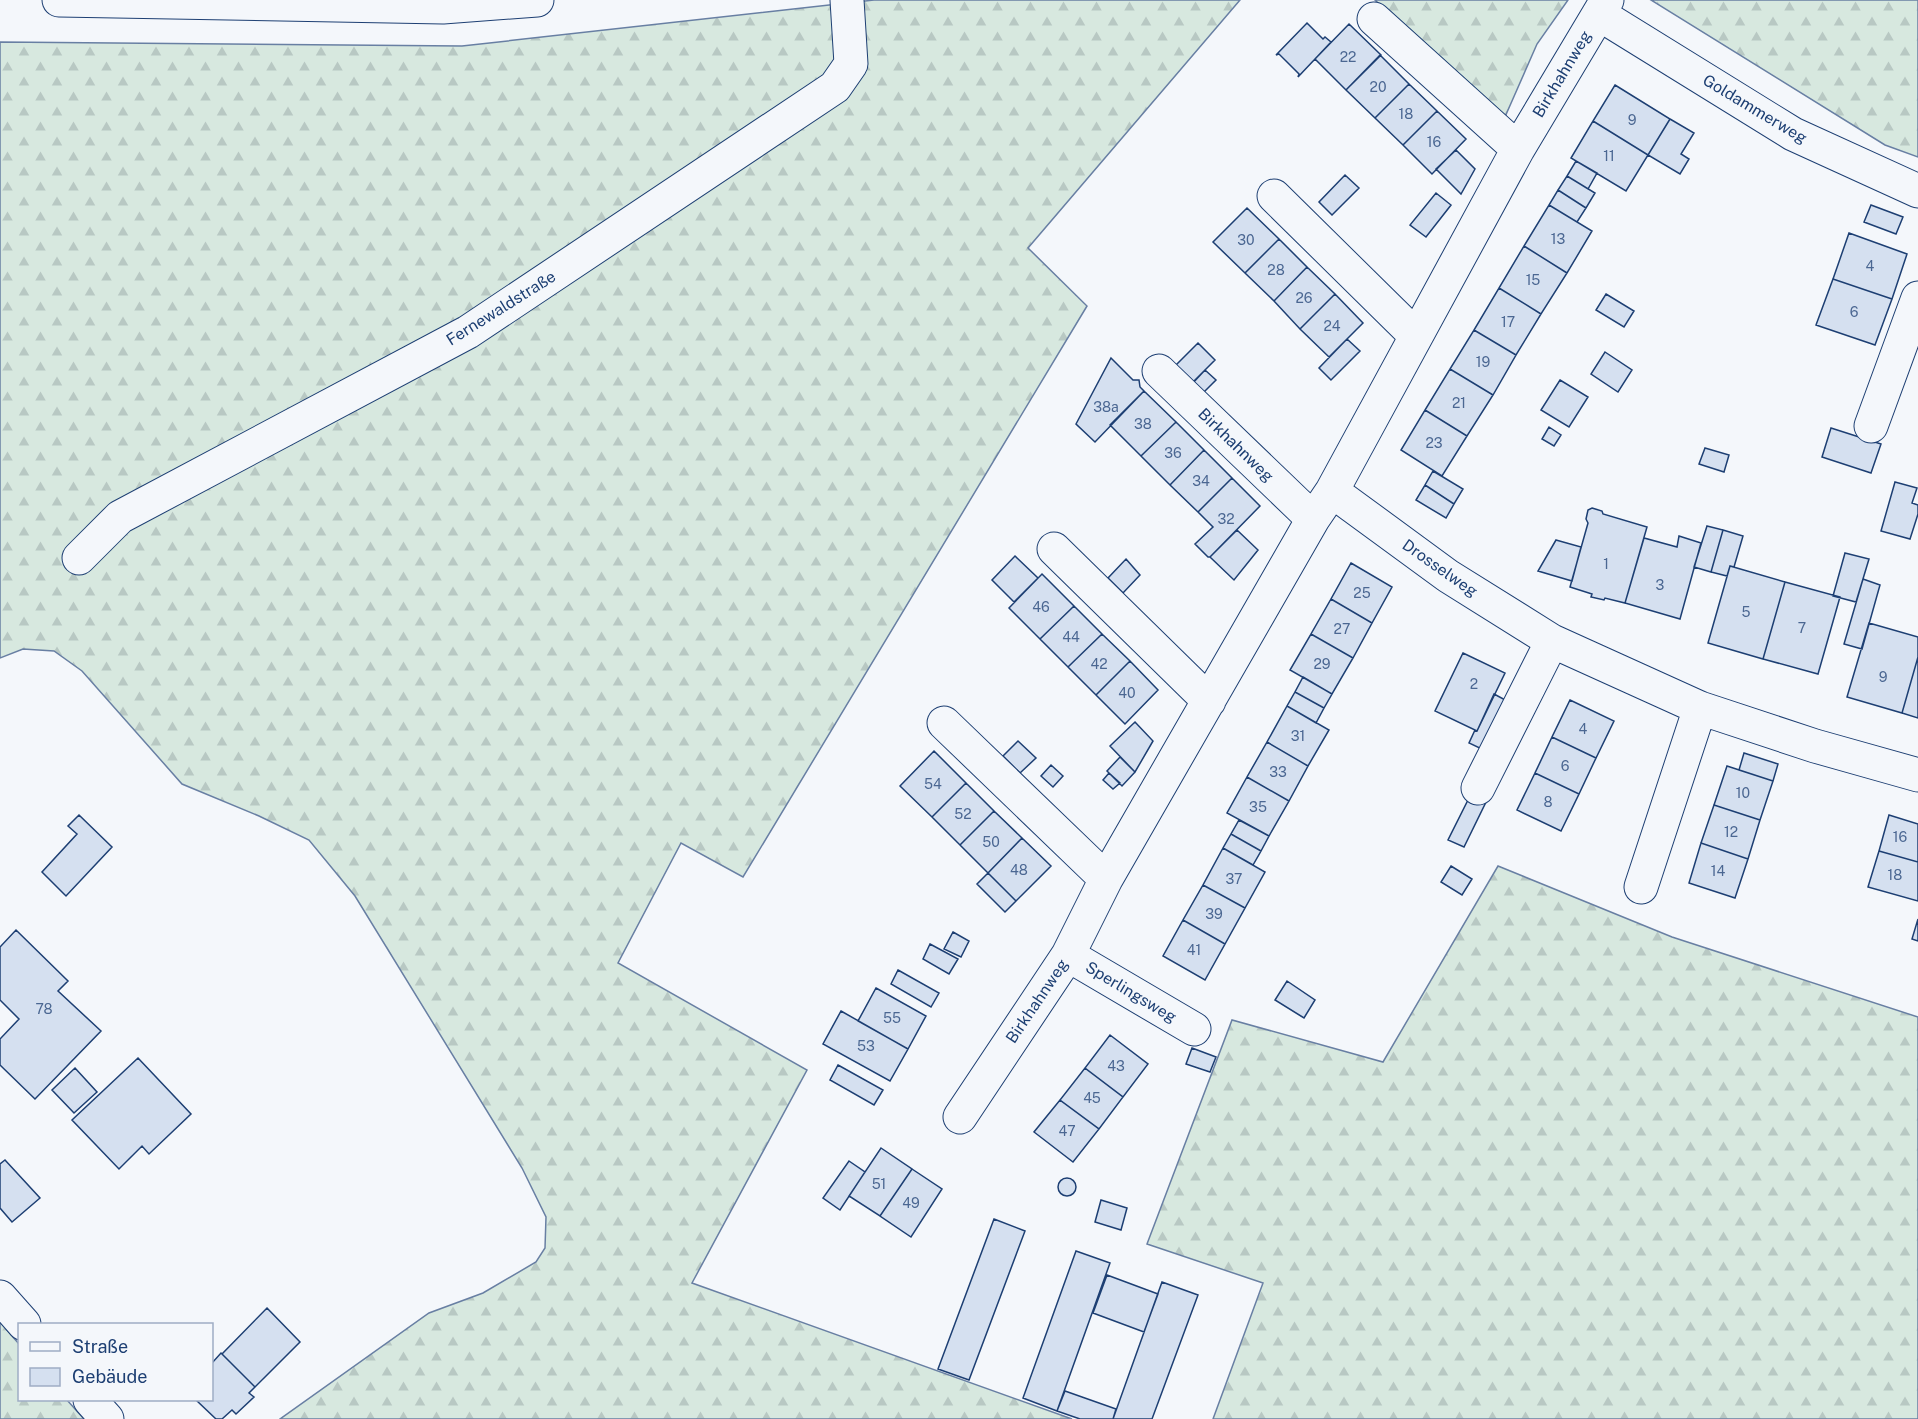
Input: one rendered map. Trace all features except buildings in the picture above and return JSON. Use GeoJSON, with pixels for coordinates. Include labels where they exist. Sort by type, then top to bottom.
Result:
{"type":"FeatureCollection","features":[{"type":"Feature","properties":{"kind":"street"},"geometry":{"type":"LineString","coordinates":[[59,0],[443,8],[537,0]]}},
{"type":"Feature","properties":{"kind":"street","name":"Fernewaldstraße"},"geometry":{"type":"LineString","coordinates":[[79,558],[120,517],[468,332],[835,87],[851,64],[847,0]]}},
{"type":"Feature","properties":{"kind":"street","name":"Birkhahnweg"},"geometry":{"type":"LineString","coordinates":[[960,1117],[1068,955],[1106,879],[1313,519],[1332,490],[1518,149],[1603,7]]}},
{"type":"Feature","properties":{"kind":"street","name":"Goldammerweg"},"geometry":{"type":"LineString","coordinates":[[1603,7],[1793,134],[1918,190]]}},
{"type":"Feature","properties":{"kind":"street"},"geometry":{"type":"LineString","coordinates":[[1374,19],[1518,149]]}},
{"type":"Feature","properties":{"kind":"street"},"geometry":{"type":"LineString","coordinates":[[1274,196],[1415,335]]}},
{"type":"Feature","properties":{"kind":"street"},"geometry":{"type":"LineString","coordinates":[[1871,426],[1918,298]]}},
{"type":"Feature","properties":{"kind":"street","name":"Birkhahnweg"},"geometry":{"type":"LineString","coordinates":[[1159,371],[1313,519]]}},
{"type":"Feature","properties":{"kind":"street","name":"Drosselweg"},"geometry":{"type":"LineString","coordinates":[[1332,490],[1448,576],[1552,641],[1700,708],[1815,746],[1918,775]]}},
{"type":"Feature","properties":{"kind":"street"},"geometry":{"type":"LineString","coordinates":[[1054,549],[1209,701]]}},
{"type":"Feature","properties":{"kind":"street"},"geometry":{"type":"LineString","coordinates":[[1478,788],[1552,641]]}},
{"type":"Feature","properties":{"kind":"street"},"geometry":{"type":"LineString","coordinates":[[1641,886],[1700,708]]}},
{"type":"Feature","properties":{"kind":"street"},"geometry":{"type":"LineString","coordinates":[[944,723],[1106,879]]}},
{"type":"Feature","properties":{"kind":"street","name":"Sperlingsweg"},"geometry":{"type":"LineString","coordinates":[[1068,955],[1194,1029]]}},
{"type":"Feature","properties":{"kind":"street"},"geometry":{"type":"LineString","coordinates":[[0,1297],[23,1323]]}},
{"type":"Feature","properties":{"kind":"street"},"geometry":{"type":"LineString","coordinates":[[91,1401],[107,1419]]}},
{"type":"Feature","properties":{"kind":"green space"},"geometry":{"type":"Polygon","coordinates":[[[874,0],[1240,0],[1028,248],[1087,306],[743,877],[681,843],[618,963],[807,1070],[692,1283],[1072,1419],[280,1419],[429,1313],[483,1293],[536,1262],[545,1248],[546,1217],[522,1168],[355,896],[309,840],[182,784],[82,671],[54,651],[23,649],[0,658],[0,42],[462,46],[874,0]]]}},
{"type":"Feature","properties":{"kind":"green space"},"geometry":{"type":"Polygon","coordinates":[[[1375,0],[1568,0],[1537,44],[1501,126],[1375,0]]]}},
{"type":"Feature","properties":{"kind":"green space"},"geometry":{"type":"Polygon","coordinates":[[[1651,0],[1918,0],[1918,157],[1885,145],[1651,0]]]}},
{"type":"Feature","properties":{"kind":"green space"},"geometry":{"type":"Polygon","coordinates":[[[1498,866],[1672,937],[1918,1017],[1918,1419],[1213,1419],[1263,1283],[1147,1244],[1232,1020],[1383,1062],[1498,866]]]}},
{"type":"Feature","properties":{"kind":"green space"},"geometry":{"type":"Polygon","coordinates":[[[0,1322],[18,1343],[18,1401],[68,1401],[84,1419],[0,1419],[0,1322]]]}}]}
